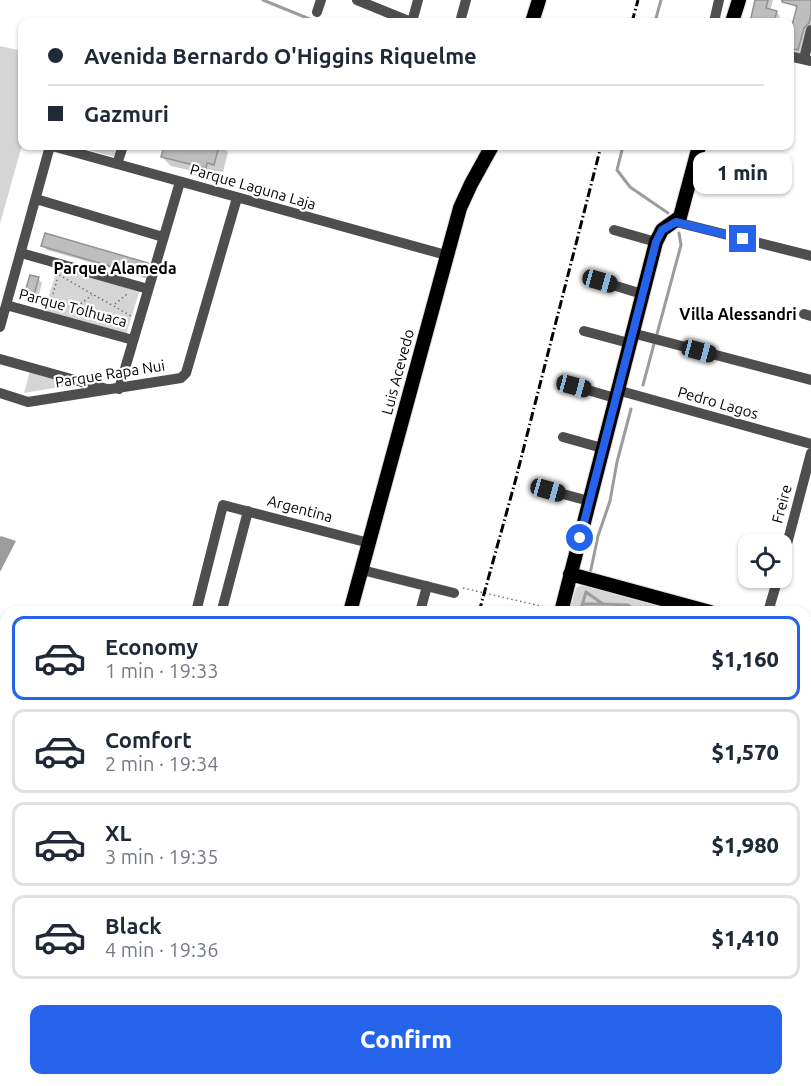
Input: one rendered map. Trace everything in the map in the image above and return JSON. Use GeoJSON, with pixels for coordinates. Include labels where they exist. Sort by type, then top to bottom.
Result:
{"type":"FeatureCollection","features":[{"type":"Feature","properties":{"kind":"main road"},"geometry":{"type":"LineString","coordinates":[[533,18],[538,0]]}},
{"type":"Feature","properties":{"kind":"main road"},"geometry":{"type":"LineString","coordinates":[[733,18],[739,0]]}},
{"type":"Feature","properties":{"kind":"main road","name":"Luis Acevedo"},"geometry":{"type":"LineString","coordinates":[[352,606],[460,208],[490,150]]}},
{"type":"Feature","properties":{"kind":"main road"},"geometry":{"type":"LineString","coordinates":[[562,606],[656,242],[662,230],[676,222],[682,212],[698,150]]}},
{"type":"Feature","properties":{"kind":"main road"},"geometry":{"type":"LineString","coordinates":[[570,574],[688,606]]}},
{"type":"Feature","properties":{"kind":"street"},"geometry":{"type":"LineString","coordinates":[[317,12],[321,0]]}},
{"type":"Feature","properties":{"kind":"street"},"geometry":{"type":"LineString","coordinates":[[357,0],[402,18]]}},
{"type":"Feature","properties":{"kind":"street"},"geometry":{"type":"LineString","coordinates":[[413,18],[418,0]]}},
{"type":"Feature","properties":{"kind":"street"},"geometry":{"type":"LineString","coordinates":[[461,18],[466,0]]}},
{"type":"Feature","properties":{"kind":"street"},"geometry":{"type":"LineString","coordinates":[[715,18],[719,0]]}},
{"type":"Feature","properties":{"kind":"street"},"geometry":{"type":"LineString","coordinates":[[807,60],[811,30]]}},
{"type":"Feature","properties":{"kind":"street"},"geometry":{"type":"LineString","coordinates":[[0,327],[50,150]]}},
{"type":"Feature","properties":{"kind":"street","name":"Parque Laguna Laja"},"geometry":{"type":"LineString","coordinates":[[66,150],[446,255]]}},
{"type":"Feature","properties":{"kind":"street"},"geometry":{"type":"LineString","coordinates":[[117,164],[122,150]]}},
{"type":"Feature","properties":{"kind":"street"},"geometry":{"type":"LineString","coordinates":[[0,359],[115,390],[139,320],[143,287],[163,237],[180,182]]}},
{"type":"Feature","properties":{"kind":"street","name":"Parque Rapa Nui"},"geometry":{"type":"LineString","coordinates":[[0,393],[27,402],[181,378],[186,373],[237,198]]}},
{"type":"Feature","properties":{"kind":"street"},"geometry":{"type":"LineString","coordinates":[[36,199],[163,237]]}},
{"type":"Feature","properties":{"kind":"street"},"geometry":{"type":"LineString","coordinates":[[676,222],[811,256]]}},
{"type":"Feature","properties":{"kind":"street"},"geometry":{"type":"LineString","coordinates":[[614,230],[656,242]]}},
{"type":"Feature","properties":{"kind":"street"},"geometry":{"type":"LineString","coordinates":[[21,252],[143,287]]}},
{"type":"Feature","properties":{"kind":"street"},"geometry":{"type":"LineString","coordinates":[[600,281],[642,294]]}},
{"type":"Feature","properties":{"kind":"street","name":"Parque Tolhuaca"},"geometry":{"type":"LineString","coordinates":[[6,305],[133,340]]}},
{"type":"Feature","properties":{"kind":"street"},"geometry":{"type":"LineString","coordinates":[[584,331],[630,338],[811,380]]}},
{"type":"Feature","properties":{"kind":"street","name":"Pedro Lagos"},"geometry":{"type":"LineString","coordinates":[[574,386],[616,394],[811,444]]}},
{"type":"Feature","properties":{"kind":"street"},"geometry":{"type":"LineString","coordinates":[[563,437],[602,448]]}},
{"type":"Feature","properties":{"kind":"street","name":"Freire"},"geometry":{"type":"LineString","coordinates":[[790,534],[811,453]]}},
{"type":"Feature","properties":{"kind":"street"},"geometry":{"type":"LineString","coordinates":[[548,490],[589,501]]}},
{"type":"Feature","properties":{"kind":"street","name":"Argentina"},"geometry":{"type":"LineString","coordinates":[[198,606],[223,505],[369,543]]}},
{"type":"Feature","properties":{"kind":"street"},"geometry":{"type":"LineString","coordinates":[[223,606],[248,511]]}},
{"type":"Feature","properties":{"kind":"street"},"geometry":{"type":"LineString","coordinates":[[362,570],[454,593]]}},
{"type":"Feature","properties":{"kind":"street"},"geometry":{"type":"LineString","coordinates":[[422,606],[427,586]]}},
{"type":"Feature","properties":{"kind":"street"},"geometry":{"type":"LineString","coordinates":[[770,606],[775,588]]}},
{"type":"Feature","properties":{"kind":"path"},"geometry":{"type":"LineString","coordinates":[[46,316],[59,275],[139,320]]}},
{"type":"Feature","properties":{"kind":"path"},"geometry":{"type":"LineString","coordinates":[[114,306],[143,287]]}},
{"type":"Feature","properties":{"kind":"path"},"geometry":{"type":"LineString","coordinates":[[61,320],[93,294]]}},
{"type":"Feature","properties":{"kind":"path"},"geometry":{"type":"LineString","coordinates":[[643,602],[644,606]]}},
{"type":"Feature","properties":{"kind":"shaded area"},"geometry":{"type":"Polygon","coordinates":[[[0,46],[18,50],[18,150],[21,150],[0,224],[0,46]]]}},
{"type":"Feature","properties":{"kind":"shaded area"},"geometry":{"type":"Polygon","coordinates":[[[89,150],[120,150],[118,158],[89,150]]]}},
{"type":"Feature","properties":{"kind":"shaded area"},"geometry":{"type":"Polygon","coordinates":[[[58,266],[140,289],[126,335],[44,312],[58,266]]]}},
{"type":"Feature","properties":{"kind":"shaded area"},"geometry":{"type":"Polygon","coordinates":[[[30,371],[77,384],[24,393],[30,371]]]}},
{"type":"Feature","properties":{"kind":"shaded area"},"geometry":{"type":"Polygon","coordinates":[[[0,537],[16,541],[0,572],[0,537]]]}},
{"type":"Feature","properties":{"kind":"shaded area"},"geometry":{"type":"Polygon","coordinates":[[[581,585],[658,606],[571,606],[576,588],[581,585]]]}},
{"type":"Feature","properties":{"kind":"building"},"geometry":{"type":"Polygon","coordinates":[[[755,0],[768,0],[766,8],[777,11],[775,18],[751,18],[755,0]]]}},
{"type":"Feature","properties":{"kind":"building"},"geometry":{"type":"Polygon","coordinates":[[[782,0],[811,0],[809,23],[804,28],[798,50],[794,49],[794,18],[797,6],[782,2],[782,0]]]}},
{"type":"Feature","properties":{"kind":"building"},"geometry":{"type":"Polygon","coordinates":[[[163,150],[218,150],[214,165],[207,163],[206,168],[161,157],[163,150]]]}},
{"type":"Feature","properties":{"kind":"building"},"geometry":{"type":"Polygon","coordinates":[[[45,233],[148,263],[144,276],[41,246],[45,233]]]}},
{"type":"Feature","properties":{"kind":"building"},"geometry":{"type":"Polygon","coordinates":[[[30,275],[39,277],[33,298],[24,295],[30,275]]]}},
{"type":"Feature","properties":{"kind":"waterway"},"geometry":{"type":"LineString","coordinates":[[263,0],[307,18]]}},
{"type":"Feature","properties":{"kind":"waterway"},"geometry":{"type":"LineString","coordinates":[[656,18],[661,0]]}},
{"type":"Feature","properties":{"kind":"waterway"},"geometry":{"type":"LineString","coordinates":[[622,150],[617,170],[630,187],[668,213]]}},
{"type":"Feature","properties":{"kind":"waterway"},"geometry":{"type":"LineString","coordinates":[[657,334],[681,245],[679,233]]}},
{"type":"Feature","properties":{"kind":"waterway"},"geometry":{"type":"LineString","coordinates":[[643,385],[654,344]]}},
{"type":"Feature","properties":{"kind":"waterway"},"geometry":{"type":"LineString","coordinates":[[590,574],[598,536],[610,501],[617,462],[631,409]]}},
{"type":"Feature","properties":{"kind":"waterway"},"geometry":{"type":"LineString","coordinates":[[582,606],[586,592],[603,604],[629,606]]}},
{"type":"Feature","properties":{"kind":"waterway"},"geometry":{"type":"LineString","coordinates":[[583,604],[602,604]]}},
{"type":"Feature","properties":{"kind":"railway"},"geometry":{"type":"LineString","coordinates":[[633,18],[638,0]]}},
{"type":"Feature","properties":{"kind":"railway"},"geometry":{"type":"LineString","coordinates":[[481,606],[515,482],[600,150]]}},
{"type":"Feature","properties":{"kind":"district","name":"Parque Alameda"},"geometry":{"type":"Point","coordinates":[115,268]}},
{"type":"Feature","properties":{"kind":"district","name":"Villa Alessandri"},"geometry":{"type":"Point","coordinates":[738,314]}},
{"type":"Feature","properties":{"kind":"route"},"geometry":{"type":"LineString","coordinates":[[580,538],[629,343],[656,242],[662,230],[676,222],[743,239]]}}]}
